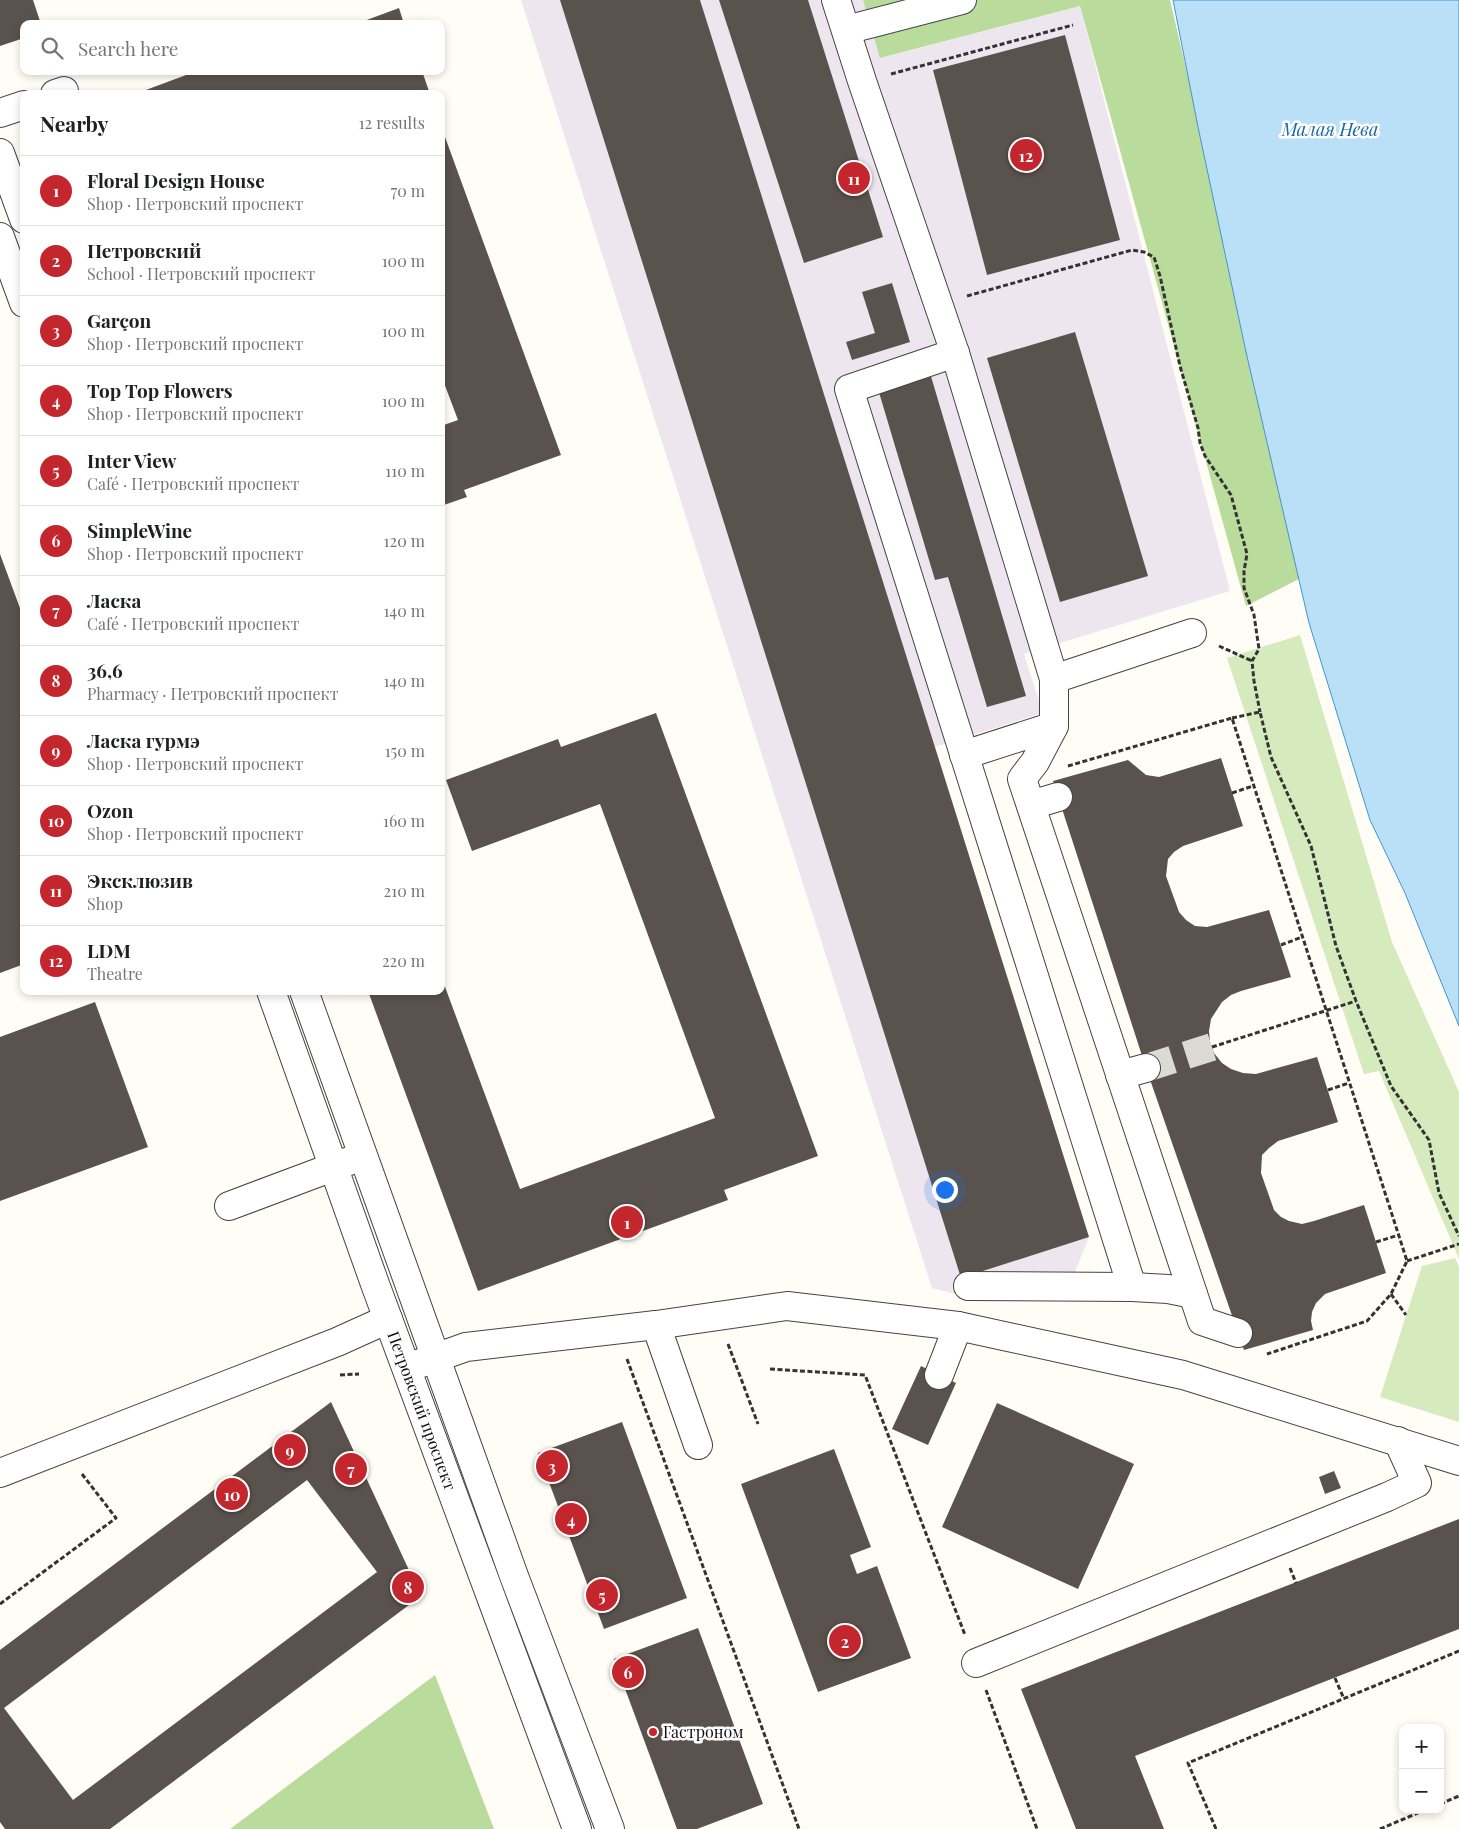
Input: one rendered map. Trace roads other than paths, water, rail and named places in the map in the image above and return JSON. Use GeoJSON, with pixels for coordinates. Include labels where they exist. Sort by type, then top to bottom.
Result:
{"type":"FeatureCollection","features":[{"type":"Feature","properties":{"kind":"street"},"geometry":{"type":"LineString","coordinates":[[836,0],[955,353],[1054,679],[1054,726],[1035,762],[1022,779],[1133,1071],[1202,1321],[1238,1333]]}},
{"type":"Feature","properties":{"kind":"street"},"geometry":{"type":"LineString","coordinates":[[846,30],[962,0]]}},
{"type":"Feature","properties":{"kind":"street"},"geometry":{"type":"LineString","coordinates":[[0,113],[20,106]]}},
{"type":"Feature","properties":{"kind":"street"},"geometry":{"type":"LineString","coordinates":[[0,153],[20,207]]}},
{"type":"Feature","properties":{"kind":"street"},"geometry":{"type":"LineString","coordinates":[[0,237],[20,292]]}},
{"type":"Feature","properties":{"kind":"street"},"geometry":{"type":"LineString","coordinates":[[955,353],[849,389],[1132,1287]]}},
{"type":"Feature","properties":{"kind":"street"},"geometry":{"type":"LineString","coordinates":[[1054,679],[1192,633]]}},
{"type":"Feature","properties":{"kind":"street"},"geometry":{"type":"LineString","coordinates":[[964,755],[1054,726]]}},
{"type":"Feature","properties":{"kind":"street"},"geometry":{"type":"LineString","coordinates":[[1031,805],[1058,797]]}},
{"type":"Feature","properties":{"kind":"street","name":"Петровский проспект"},"geometry":{"type":"LineString","coordinates":[[272,995],[388,1320],[577,1829]]}},
{"type":"Feature","properties":{"kind":"street","name":"Петровский проспект"},"geometry":{"type":"LineString","coordinates":[[305,995],[514,1576],[610,1829]]}},
{"type":"Feature","properties":{"kind":"street"},"geometry":{"type":"LineString","coordinates":[[229,1206],[363,1156]]}},
{"type":"Feature","properties":{"kind":"street"},"geometry":{"type":"LineString","coordinates":[[968,1286],[1132,1287],[1168,1289],[1193,1294]]}},
{"type":"Feature","properties":{"kind":"street"},"geometry":{"type":"LineString","coordinates":[[407,1368],[466,1347],[656,1325],[787,1306],[958,1326],[1183,1375],[1459,1461]]}},
{"type":"Feature","properties":{"kind":"street"},"geometry":{"type":"LineString","coordinates":[[0,1473],[337,1342],[388,1320]]}},
{"type":"Feature","properties":{"kind":"street"},"geometry":{"type":"LineString","coordinates":[[656,1325],[698,1446]]}},
{"type":"Feature","properties":{"kind":"street"},"geometry":{"type":"LineString","coordinates":[[939,1375],[958,1326]]}},
{"type":"Feature","properties":{"kind":"street"},"geometry":{"type":"LineString","coordinates":[[976,1662],[1387,1497],[1417,1483],[1398,1441]]}},
{"type":"Feature","properties":{"kind":"street"},"geometry":{"type":"LineString","coordinates":[[486,1586],[514,1576]]}},
{"type":"Feature","properties":{"kind":"water","name":"Малая Нева"},"geometry":{"type":"Polygon","coordinates":[[[1173,0],[1459,0],[1459,1026],[1405,893],[1370,820],[1309,623],[1246,352],[1173,0]]]}},
{"type":"Feature","properties":{"kind":"tunnel"},"geometry":{"type":"LineString","coordinates":[[1146,1068],[1212,1047]]}},
{"type":"Feature","properties":{"kind":"place","name":"LDM"},"geometry":{"type":"Point","coordinates":[1026,155]}},
{"type":"Feature","properties":{"kind":"place","name":"Эксклюзив"},"geometry":{"type":"Point","coordinates":[854,178]}},
{"type":"Feature","properties":{"kind":"place","name":"Floral Design House"},"geometry":{"type":"Point","coordinates":[627,1222]}},
{"type":"Feature","properties":{"kind":"place","name":"Ласка гурмэ"},"geometry":{"type":"Point","coordinates":[290,1450]}},
{"type":"Feature","properties":{"kind":"place","name":"Garçon"},"geometry":{"type":"Point","coordinates":[552,1466]}},
{"type":"Feature","properties":{"kind":"place","name":"Ласка"},"geometry":{"type":"Point","coordinates":[351,1469]}},
{"type":"Feature","properties":{"kind":"place","name":"Ozon"},"geometry":{"type":"Point","coordinates":[232,1494]}},
{"type":"Feature","properties":{"kind":"place","name":"Top Top Flowers"},"geometry":{"type":"Point","coordinates":[571,1519]}},
{"type":"Feature","properties":{"kind":"place","name":"36,6"},"geometry":{"type":"Point","coordinates":[408,1587]}},
{"type":"Feature","properties":{"kind":"place","name":"Inter View"},"geometry":{"type":"Point","coordinates":[602,1595]}},
{"type":"Feature","properties":{"kind":"place","name":"Петровский"},"geometry":{"type":"Point","coordinates":[845,1641]}},
{"type":"Feature","properties":{"kind":"place","name":"SimpleWine"},"geometry":{"type":"Point","coordinates":[628,1672]}},
{"type":"Feature","properties":{"kind":"place","name":"Гастроном"},"geometry":{"type":"Point","coordinates":[653,1732]}}]}
